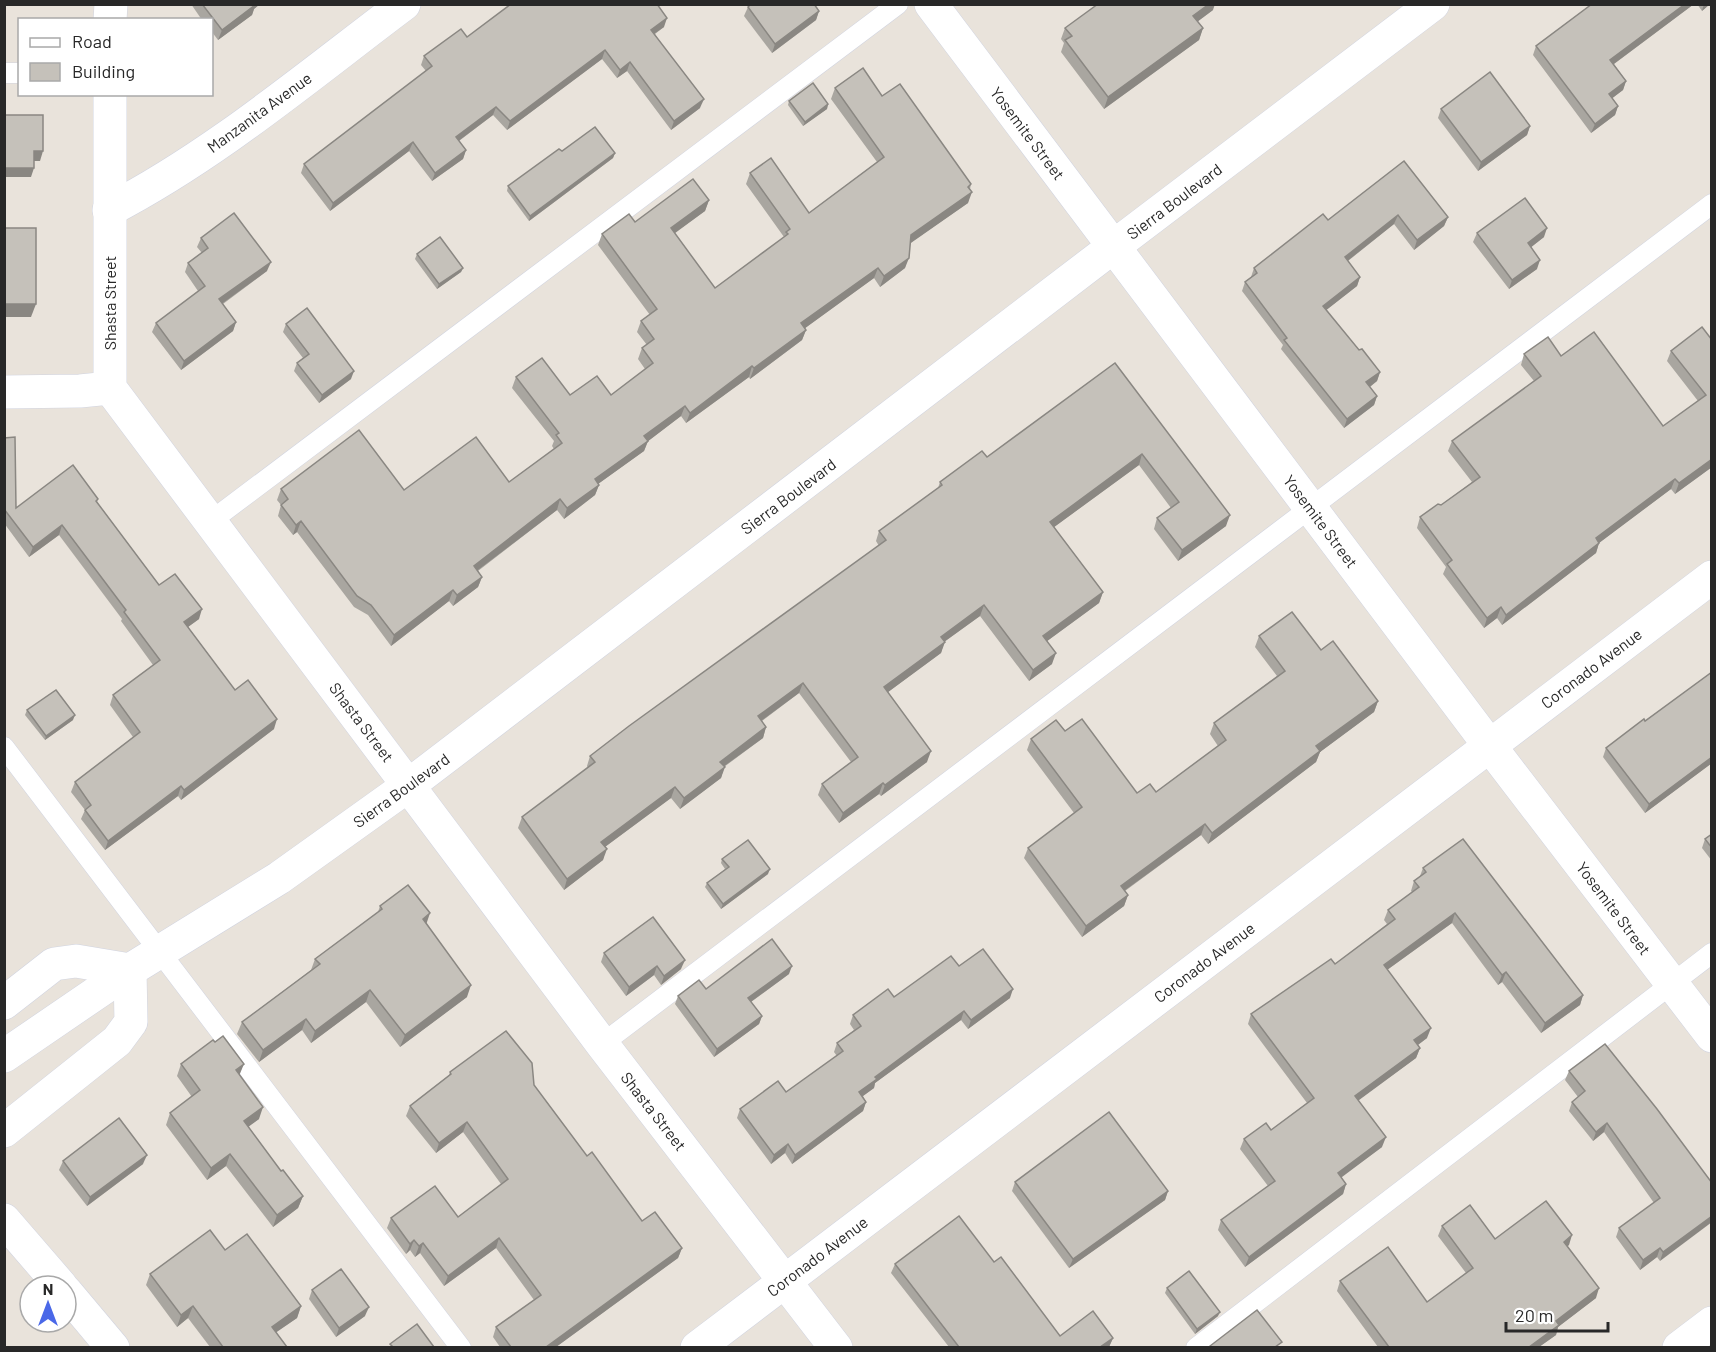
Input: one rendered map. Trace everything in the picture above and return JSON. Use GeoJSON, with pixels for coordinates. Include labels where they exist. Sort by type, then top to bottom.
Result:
{"type":"FeatureCollection","features":[{"type":"Feature","properties":{"kind":"street","name":"Manzanita Avenue"},"geometry":{"type":"LineString","coordinates":[[109,210],[153,187],[229,136],[404,4]]}},
{"type":"Feature","properties":{"kind":"street","name":"Yosemite Street"},"geometry":{"type":"LineString","coordinates":[[931,4],[1489,745],[1712,1036]]}},
{"type":"Feature","properties":{"kind":"street","name":"Sierra Boulevard"},"geometry":{"type":"LineString","coordinates":[[4,1056],[130,970],[279,878],[409,785],[1433,4]]}},
{"type":"Feature","properties":{"kind":"street","name":"Shasta Street"},"geometry":{"type":"LineString","coordinates":[[110,96],[110,388],[602,1044],[836,1347]]}},
{"type":"Feature","properties":{"kind":"street"},"geometry":{"type":"LineString","coordinates":[[4,392],[80,391],[110,388]]}},
{"type":"Feature","properties":{"kind":"street","name":"Coronado Avenue"},"geometry":{"type":"LineString","coordinates":[[697,1347],[1712,577]]}},
{"type":"Feature","properties":{"kind":"street"},"geometry":{"type":"LineString","coordinates":[[4,1003],[54,964],[76,961],[130,970],[131,1022],[117,1041],[4,1131]]}},
{"type":"Feature","properties":{"kind":"street"},"geometry":{"type":"LineString","coordinates":[[4,1220],[51,1274]]}},
{"type":"Feature","properties":{"kind":"street"},"geometry":{"type":"LineString","coordinates":[[78,1306],[113,1347]]}},
{"type":"Feature","properties":{"kind":"street"},"geometry":{"type":"LineString","coordinates":[[1679,1347],[1712,1323]]}},
{"type":"Feature","properties":{"kind":"lane"},"geometry":{"type":"LineString","coordinates":[[211,521],[898,4]]}},
{"type":"Feature","properties":{"kind":"lane"},"geometry":{"type":"LineString","coordinates":[[602,1044],[1712,204]]}},
{"type":"Feature","properties":{"kind":"lane"},"geometry":{"type":"LineString","coordinates":[[4,747],[461,1347]]}},
{"type":"Feature","properties":{"kind":"lane"},"geometry":{"type":"LineString","coordinates":[[1196,1347],[1712,953]]}},
{"type":"Feature","properties":{"kind":"building"},"geometry":{"type":"Polygon","coordinates":[[[202,4],[255,4],[222,30],[202,4]]]}},
{"type":"Feature","properties":{"kind":"building"},"geometry":{"type":"Polygon","coordinates":[[[511,4],[657,4],[667,18],[651,30],[704,99],[674,121],[630,62],[620,70],[605,50],[510,121],[496,107],[456,137],[466,150],[435,173],[413,142],[333,203],[304,164],[432,66],[424,56],[461,29],[467,37],[511,4]]]}},
{"type":"Feature","properties":{"kind":"building"},"geometry":{"type":"Polygon","coordinates":[[[751,4],[814,4],[819,11],[775,44],[748,7],[751,4]]]}},
{"type":"Feature","properties":{"kind":"building"},"geometry":{"type":"Polygon","coordinates":[[[1098,4],[1209,4],[1193,16],[1203,28],[1108,97],[1065,40],[1072,36],[1065,28],[1098,4]]]}},
{"type":"Feature","properties":{"kind":"building"},"geometry":{"type":"Polygon","coordinates":[[[1592,4],[1685,4],[1610,60],[1626,81],[1609,94],[1618,106],[1595,124],[1536,46],[1592,4]]]}},
{"type":"Feature","properties":{"kind":"building"},"geometry":{"type":"Polygon","coordinates":[[[863,68],[882,96],[900,84],[971,184],[968,187],[972,192],[911,235],[909,258],[884,276],[878,268],[801,323],[806,330],[754,368],[752,366],[690,413],[685,406],[644,436],[648,441],[595,479],[599,485],[567,508],[560,499],[474,566],[482,577],[457,595],[453,590],[394,635],[371,605],[357,596],[301,521],[296,525],[281,505],[288,499],[281,489],[359,430],[404,490],[476,437],[509,482],[562,443],[556,435],[559,433],[516,377],[542,358],[570,395],[597,376],[611,395],[653,363],[642,348],[654,339],[641,321],[657,309],[602,234],[629,214],[635,222],[693,179],[709,200],[671,228],[715,288],[788,234],[786,232],[790,229],[750,173],[771,158],[809,213],[884,157],[835,88],[863,68]]]}},
{"type":"Feature","properties":{"kind":"building"},"geometry":{"type":"Polygon","coordinates":[[[1490,72],[1530,126],[1481,162],[1441,109],[1490,72]]]}},
{"type":"Feature","properties":{"kind":"building"},"geometry":{"type":"Polygon","coordinates":[[[813,83],[828,104],[805,122],[789,101],[813,83]]]}},
{"type":"Feature","properties":{"kind":"building"},"geometry":{"type":"Polygon","coordinates":[[[4,115],[43,115],[43,151],[34,151],[34,168],[4,168],[4,115]]]}},
{"type":"Feature","properties":{"kind":"building"},"geometry":{"type":"Polygon","coordinates":[[[595,127],[615,153],[530,216],[508,186],[559,149],[562,151],[595,127]]]}},
{"type":"Feature","properties":{"kind":"building"},"geometry":{"type":"Polygon","coordinates":[[[1404,161],[1448,217],[1417,240],[1398,215],[1345,257],[1360,277],[1323,306],[1380,372],[1366,382],[1377,396],[1347,419],[1284,340],[1287,338],[1245,282],[1257,273],[1254,268],[1323,214],[1328,220],[1404,161]]]}},
{"type":"Feature","properties":{"kind":"building"},"geometry":{"type":"Polygon","coordinates":[[[1525,198],[1547,228],[1528,243],[1540,260],[1512,280],[1477,233],[1525,198]]]}},
{"type":"Feature","properties":{"kind":"building"},"geometry":{"type":"Polygon","coordinates":[[[234,213],[271,262],[219,299],[236,322],[184,361],[156,323],[205,286],[188,263],[208,248],[201,238],[234,213]]]}},
{"type":"Feature","properties":{"kind":"building"},"geometry":{"type":"Polygon","coordinates":[[[4,228],[36,228],[36,304],[4,304],[4,228]]]}},
{"type":"Feature","properties":{"kind":"building"},"geometry":{"type":"Polygon","coordinates":[[[440,237],[463,268],[439,284],[417,254],[440,237]]]}},
{"type":"Feature","properties":{"kind":"building"},"geometry":{"type":"Polygon","coordinates":[[[307,308],[354,371],[322,395],[297,363],[309,354],[286,324],[307,308]]]}},
{"type":"Feature","properties":{"kind":"building"},"geometry":{"type":"Polygon","coordinates":[[[1702,327],[1712,340],[1712,459],[1679,483],[1675,479],[1596,538],[1599,543],[1506,615],[1501,607],[1487,618],[1447,564],[1452,560],[1420,517],[1480,477],[1452,441],[1541,376],[1524,354],[1548,337],[1561,356],[1594,332],[1663,426],[1706,395],[1671,351],[1702,327]]]}},
{"type":"Feature","properties":{"kind":"building"},"geometry":{"type":"Polygon","coordinates":[[[1115,363],[1230,515],[1182,550],[1157,518],[1179,502],[1142,454],[1050,522],[1103,592],[1043,636],[1056,653],[1033,670],[984,605],[941,637],[945,642],[884,687],[931,751],[885,785],[883,783],[843,813],[822,784],[858,757],[803,683],[758,716],[766,727],[720,762],[725,767],[684,798],[675,787],[601,842],[607,849],[567,879],[522,817],[595,762],[590,756],[629,726],[886,540],[879,531],[942,485],[940,482],[982,451],[987,457],[1115,363]]]}},
{"type":"Feature","properties":{"kind":"building"},"geometry":{"type":"Polygon","coordinates":[[[15,437],[16,508],[73,465],[98,499],[96,501],[159,585],[175,574],[202,609],[184,622],[235,690],[248,680],[277,719],[184,790],[181,786],[108,841],[85,810],[91,805],[75,782],[140,732],[113,695],[160,660],[124,612],[126,610],[62,525],[33,547],[4,509],[4,438],[15,437]]]}},
{"type":"Feature","properties":{"kind":"building"},"geometry":{"type":"Polygon","coordinates":[[[1292,612],[1321,650],[1333,641],[1378,701],[1316,746],[1320,751],[1212,833],[1205,824],[1121,886],[1128,895],[1086,926],[1028,848],[1082,807],[1031,739],[1056,720],[1065,731],[1082,719],[1137,793],[1150,784],[1156,792],[1226,740],[1214,723],[1285,671],[1259,636],[1292,612]]]}},
{"type":"Feature","properties":{"kind":"building"},"geometry":{"type":"Polygon","coordinates":[[[1712,672],[1712,757],[1649,804],[1606,748],[1712,672]]]}},
{"type":"Feature","properties":{"kind":"building"},"geometry":{"type":"Polygon","coordinates":[[[56,690],[75,715],[46,736],[27,710],[56,690]]]}},
{"type":"Feature","properties":{"kind":"building"},"geometry":{"type":"Polygon","coordinates":[[[1712,834],[1712,848],[1705,839],[1712,834]]]}},
{"type":"Feature","properties":{"kind":"building"},"geometry":{"type":"Polygon","coordinates":[[[1463,839],[1583,995],[1545,1023],[1506,972],[1502,975],[1455,913],[1384,965],[1431,1028],[1414,1040],[1420,1048],[1355,1096],[1386,1137],[1338,1173],[1346,1184],[1249,1257],[1221,1220],[1275,1181],[1244,1139],[1266,1123],[1271,1130],[1314,1098],[1251,1014],[1331,959],[1335,964],[1395,919],[1388,910],[1419,887],[1414,881],[1426,872],[1423,868],[1463,839]]]}},
{"type":"Feature","properties":{"kind":"building"},"geometry":{"type":"Polygon","coordinates":[[[748,840],[770,869],[723,904],[707,883],[729,867],[722,859],[748,840]]]}},
{"type":"Feature","properties":{"kind":"building"},"geometry":{"type":"Polygon","coordinates":[[[408,885],[430,913],[423,919],[471,985],[405,1035],[370,990],[315,1031],[306,1019],[263,1050],[242,1022],[320,964],[315,959],[382,909],[380,906],[408,885]]]}},
{"type":"Feature","properties":{"kind":"building"},"geometry":{"type":"Polygon","coordinates":[[[653,917],[685,960],[664,976],[657,966],[629,987],[604,953],[653,917]]]}},
{"type":"Feature","properties":{"kind":"building"},"geometry":{"type":"Polygon","coordinates":[[[772,939],[792,966],[748,998],[762,1016],[717,1049],[678,996],[699,980],[706,989],[772,939]]]}},
{"type":"Feature","properties":{"kind":"building"},"geometry":{"type":"Polygon","coordinates":[[[983,949],[1013,989],[971,1020],[964,1011],[875,1077],[877,1079],[859,1092],[866,1102],[795,1155],[788,1144],[774,1155],[740,1109],[778,1081],[786,1092],[843,1051],[837,1043],[861,1026],[853,1015],[888,989],[894,997],[951,956],[959,966],[983,949]]]}},
{"type":"Feature","properties":{"kind":"building"},"geometry":{"type":"Polygon","coordinates":[[[506,1031],[532,1063],[534,1085],[587,1156],[592,1152],[642,1221],[655,1212],[682,1248],[546,1347],[511,1347],[496,1327],[541,1295],[499,1238],[448,1276],[423,1243],[419,1246],[414,1240],[410,1244],[391,1218],[435,1186],[458,1217],[508,1179],[467,1122],[439,1143],[410,1106],[451,1074],[450,1072],[506,1031]]]}},
{"type":"Feature","properties":{"kind":"building"},"geometry":{"type":"Polygon","coordinates":[[[223,1036],[244,1064],[236,1070],[263,1107],[244,1121],[281,1171],[283,1170],[303,1196],[277,1215],[230,1154],[211,1168],[170,1113],[200,1090],[181,1064],[213,1040],[215,1042],[223,1036]]]}},
{"type":"Feature","properties":{"kind":"building"},"geometry":{"type":"Polygon","coordinates":[[[1605,1044],[1712,1183],[1712,1216],[1663,1252],[1660,1248],[1643,1260],[1619,1228],[1660,1198],[1607,1123],[1596,1132],[1572,1102],[1585,1091],[1569,1071],[1605,1044]]]}},
{"type":"Feature","properties":{"kind":"building"},"geometry":{"type":"Polygon","coordinates":[[[1109,1112],[1168,1191],[1073,1259],[1015,1182],[1109,1112]]]}},
{"type":"Feature","properties":{"kind":"building"},"geometry":{"type":"Polygon","coordinates":[[[119,1118],[147,1155],[90,1197],[63,1161],[119,1118]]]}},
{"type":"Feature","properties":{"kind":"building"},"geometry":{"type":"Polygon","coordinates":[[[1546,1201],[1572,1235],[1564,1242],[1599,1288],[1556,1321],[1559,1325],[1529,1347],[1389,1347],[1340,1281],[1388,1247],[1427,1302],[1473,1268],[1442,1226],[1470,1205],[1495,1239],[1546,1201]]]}},
{"type":"Feature","properties":{"kind":"building"},"geometry":{"type":"Polygon","coordinates":[[[959,1216],[994,1262],[1001,1257],[1060,1336],[1093,1311],[1113,1338],[1100,1347],[959,1347],[895,1264],[959,1216]]]}},
{"type":"Feature","properties":{"kind":"building"},"geometry":{"type":"Polygon","coordinates":[[[210,1230],[225,1250],[247,1234],[301,1306],[272,1327],[287,1347],[223,1347],[193,1306],[181,1315],[150,1274],[210,1230]]]}},
{"type":"Feature","properties":{"kind":"building"},"geometry":{"type":"Polygon","coordinates":[[[341,1269],[369,1307],[339,1328],[312,1290],[341,1269]]]}},
{"type":"Feature","properties":{"kind":"building"},"geometry":{"type":"Polygon","coordinates":[[[1189,1271],[1220,1312],[1197,1329],[1167,1288],[1189,1271]]]}},
{"type":"Feature","properties":{"kind":"building"},"geometry":{"type":"Polygon","coordinates":[[[1257,1310],[1282,1342],[1275,1347],[1210,1346],[1257,1310]]]}},
{"type":"Feature","properties":{"kind":"building"},"geometry":{"type":"Polygon","coordinates":[[[417,1324],[434,1347],[393,1347],[390,1344],[417,1324]]]}}]}
